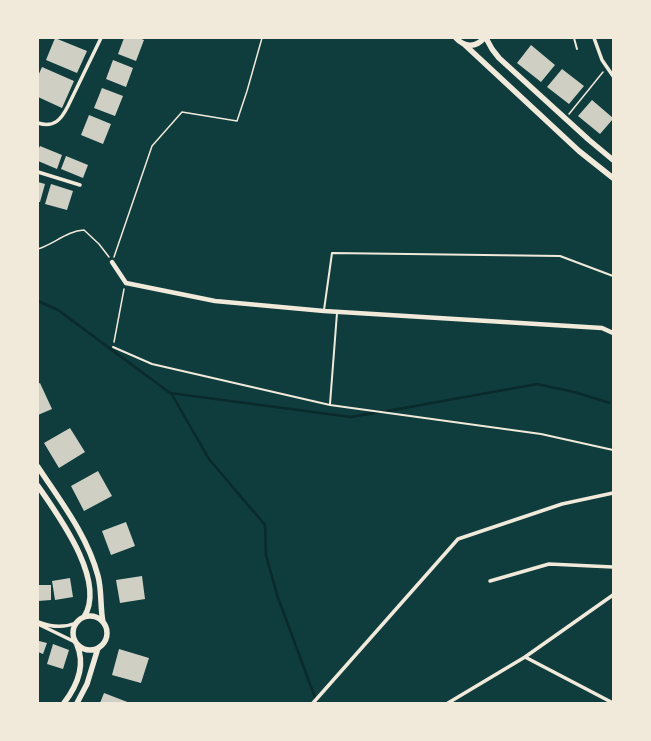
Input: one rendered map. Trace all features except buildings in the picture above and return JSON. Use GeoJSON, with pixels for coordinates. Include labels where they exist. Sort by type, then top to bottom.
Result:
{"type":"FeatureCollection","features":[{"type":"Feature","properties":{"kind":"main road"},"geometry":{"type":"LineString","coordinates":[[456,38],[465,44],[579,151],[613,178]]}},
{"type":"Feature","properties":{"kind":"main road"},"geometry":{"type":"LineString","coordinates":[[465,44],[476,44],[485,38],[499,58],[613,160]]}},
{"type":"Feature","properties":{"kind":"main road"},"geometry":{"type":"LineString","coordinates":[[38,467],[74,521],[90,551],[98,578],[103,622],[107,631],[107,636],[102,645],[98,648],[87,650],[76,643]]}},
{"type":"Feature","properties":{"kind":"main road"},"geometry":{"type":"LineString","coordinates":[[38,486],[65,526],[80,555],[88,580],[90,597],[89,608],[84,617],[76,623],[73,632],[81,653],[80,671],[73,690],[64,703]]}},
{"type":"Feature","properties":{"kind":"main road"},"geometry":{"type":"LineString","coordinates":[[84,617],[94,616],[103,622]]}},
{"type":"Feature","properties":{"kind":"main road"},"geometry":{"type":"LineString","coordinates":[[77,703],[87,684],[98,648]]}},
{"type":"Feature","properties":{"kind":"street"},"geometry":{"type":"LineString","coordinates":[[38,125],[52,124],[62,117],[100,38]]}},
{"type":"Feature","properties":{"kind":"street"},"geometry":{"type":"LineString","coordinates":[[594,38],[599,55],[613,76]]}},
{"type":"Feature","properties":{"kind":"street"},"geometry":{"type":"LineString","coordinates":[[38,172],[80,185]]}},
{"type":"Feature","properties":{"kind":"street"},"geometry":{"type":"LineString","coordinates":[[112,262],[126,283],[215,300],[324,311],[602,328],[613,333]]}},
{"type":"Feature","properties":{"kind":"street"},"geometry":{"type":"LineString","coordinates":[[313,703],[458,539],[562,504],[613,493]]}},
{"type":"Feature","properties":{"kind":"street"},"geometry":{"type":"LineString","coordinates":[[490,582],[549,564],[613,567]]}},
{"type":"Feature","properties":{"kind":"street"},"geometry":{"type":"LineString","coordinates":[[448,703],[526,657],[613,595]]}},
{"type":"Feature","properties":{"kind":"street"},"geometry":{"type":"LineString","coordinates":[[38,623],[57,626],[70,626],[76,623]]}},
{"type":"Feature","properties":{"kind":"street"},"geometry":{"type":"LineString","coordinates":[[38,623],[76,643]]}},
{"type":"Feature","properties":{"kind":"street"},"geometry":{"type":"LineString","coordinates":[[526,657],[613,703]]}},
{"type":"Feature","properties":{"kind":"lane"},"geometry":{"type":"LineString","coordinates":[[574,38],[577,49]]}},
{"type":"Feature","properties":{"kind":"lane"},"geometry":{"type":"LineString","coordinates":[[324,311],[332,253],[560,256],[613,276]]}},
{"type":"Feature","properties":{"kind":"lane"},"geometry":{"type":"LineString","coordinates":[[330,404],[338,312]]}},
{"type":"Feature","properties":{"kind":"lane"},"geometry":{"type":"LineString","coordinates":[[113,347],[152,364],[330,404],[541,434],[613,450]]}},
{"type":"Feature","properties":{"kind":"path"},"geometry":{"type":"LineString","coordinates":[[112,262],[152,146],[182,112],[236,121],[247,91],[262,38]]}},
{"type":"Feature","properties":{"kind":"path"},"geometry":{"type":"LineString","coordinates":[[565,118],[607,68]]}},
{"type":"Feature","properties":{"kind":"path"},"geometry":{"type":"LineString","coordinates":[[38,249],[52,244],[74,231],[84,230],[99,244],[112,262]]}},
{"type":"Feature","properties":{"kind":"path"},"geometry":{"type":"LineString","coordinates":[[113,347],[126,283]]}},
{"type":"Feature","properties":{"kind":"waterway"},"geometry":{"type":"LineString","coordinates":[[38,301],[58,310],[170,393],[351,417],[379,412]]}},
{"type":"Feature","properties":{"kind":"waterway"},"geometry":{"type":"LineString","coordinates":[[382,412],[537,384],[574,392],[610,403]]}},
{"type":"Feature","properties":{"kind":"waterway"},"geometry":{"type":"LineString","coordinates":[[171,393],[209,459],[265,525],[266,555],[277,595],[317,703]]}}]}
